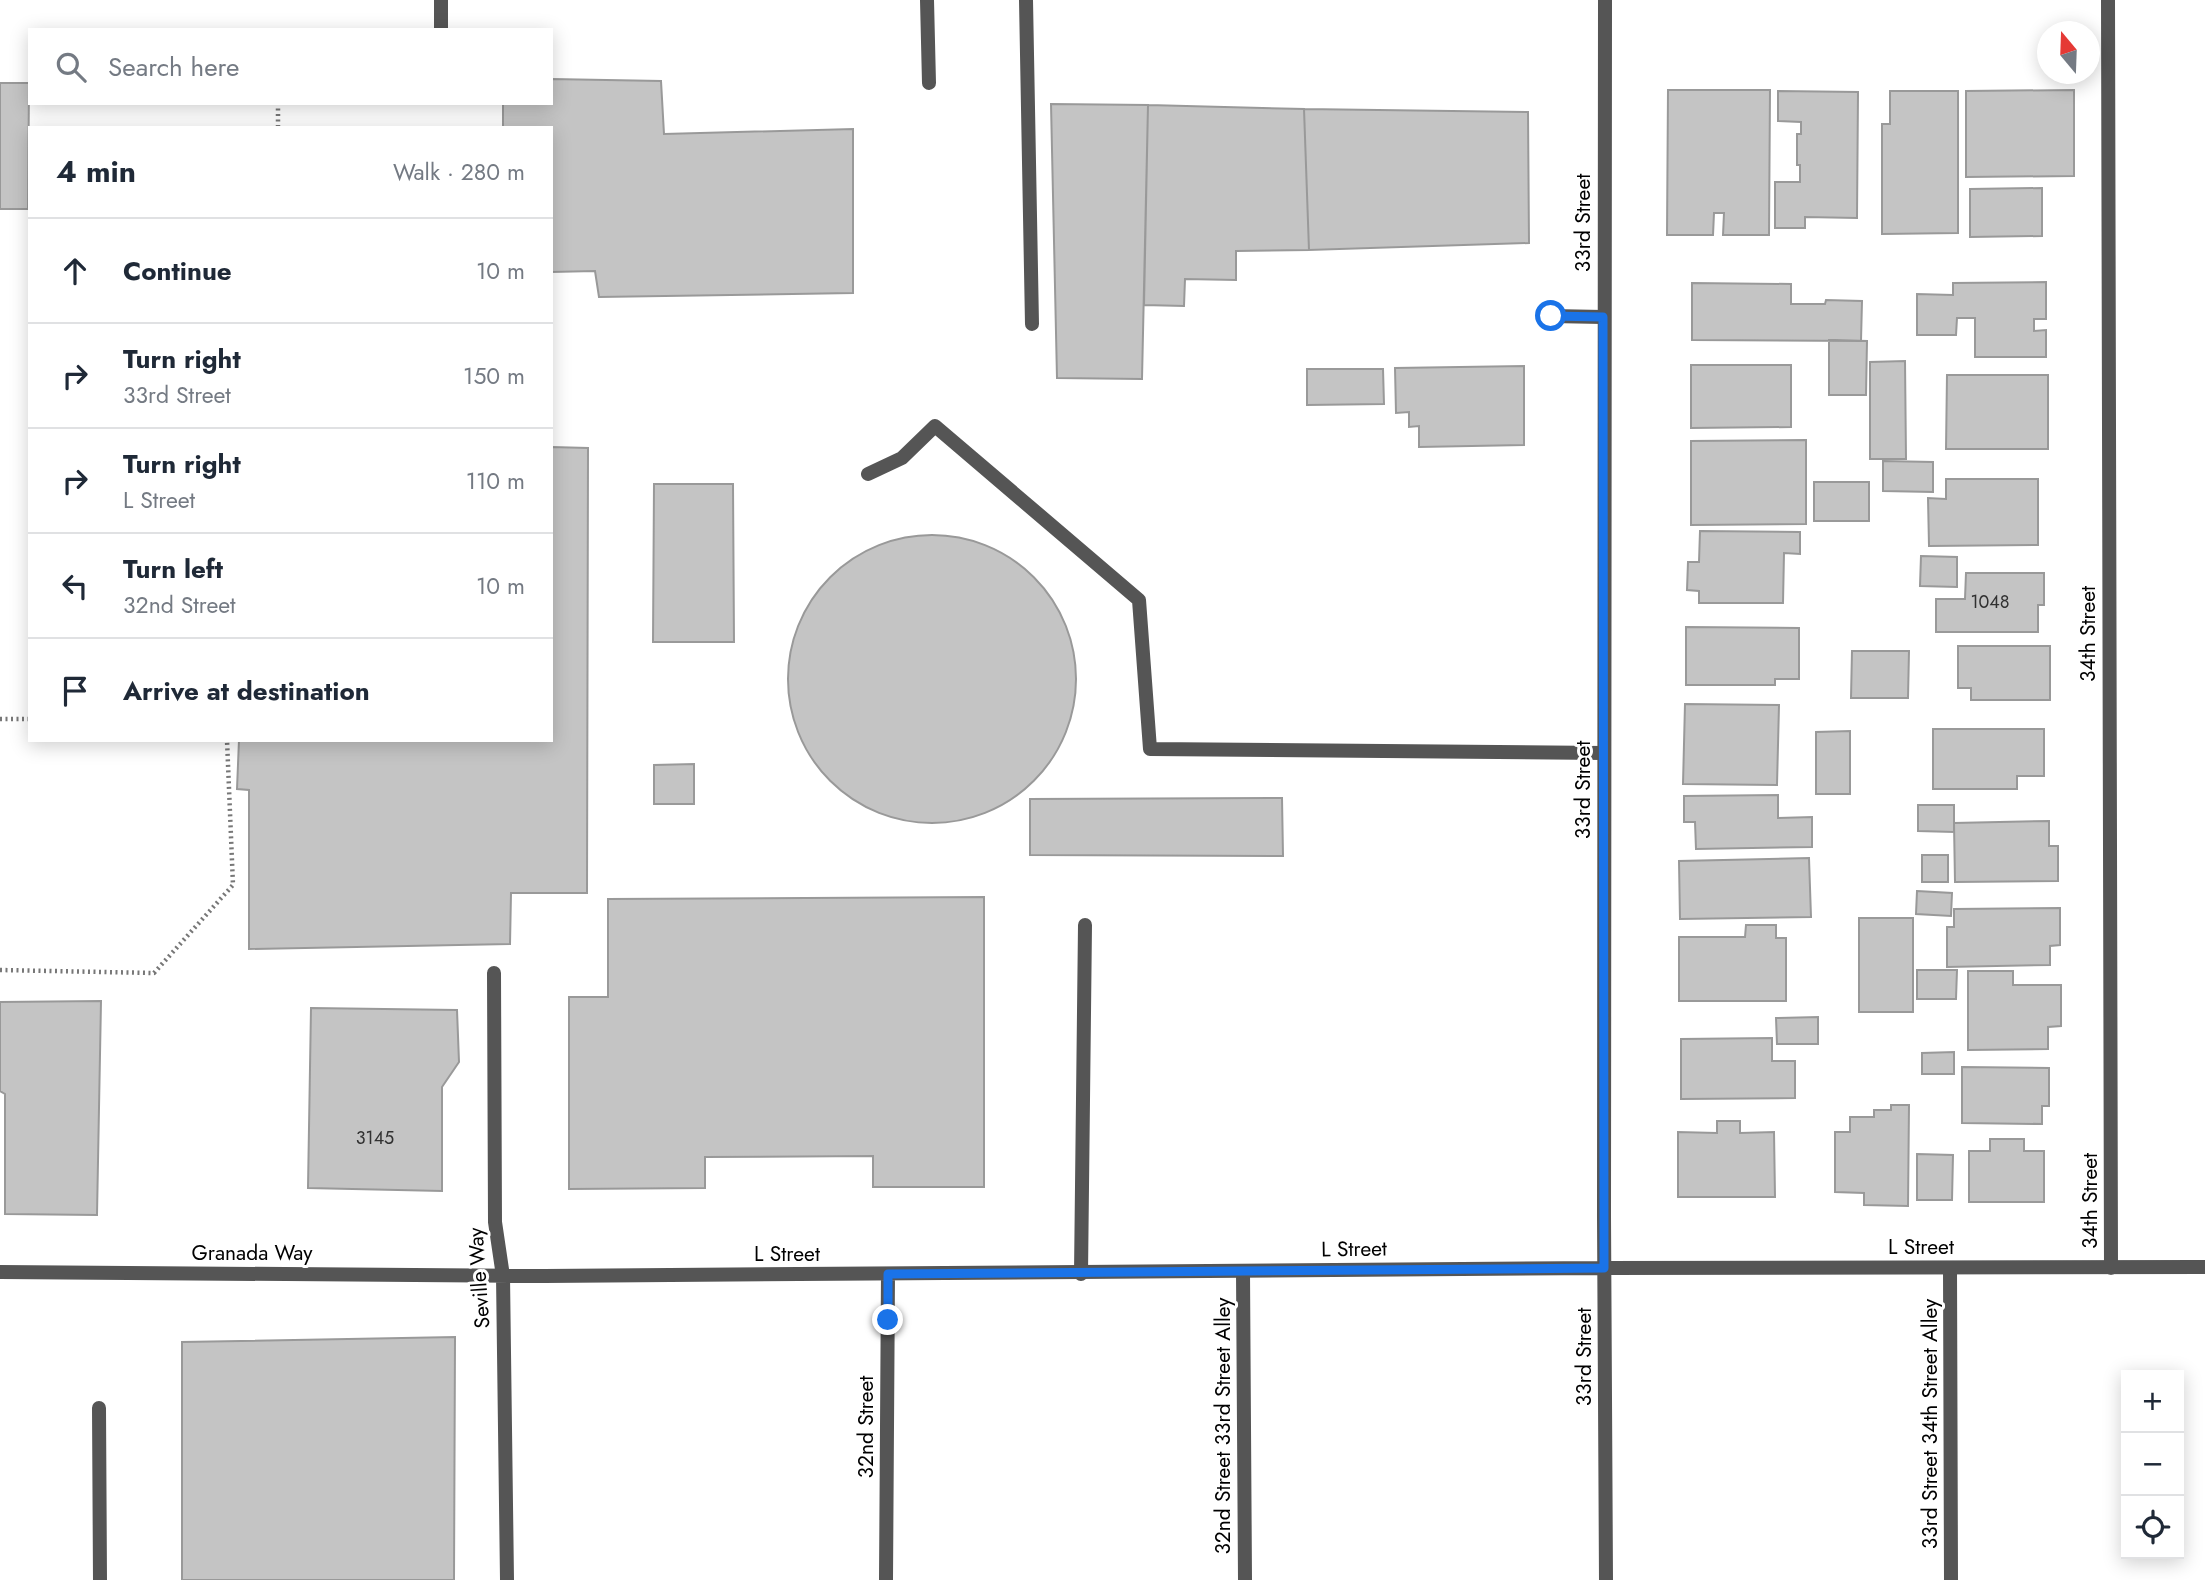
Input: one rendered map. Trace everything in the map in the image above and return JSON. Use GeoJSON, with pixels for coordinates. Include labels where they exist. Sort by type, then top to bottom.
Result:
{"type":"FeatureCollection","features":[{"type":"Feature","properties":{"kind":"street"},"geometry":{"type":"LineString","coordinates":[[441,0],[441,28]]}},
{"type":"Feature","properties":{"kind":"street"},"geometry":{"type":"LineString","coordinates":[[927,0],[929,83]]}},
{"type":"Feature","properties":{"kind":"street"},"geometry":{"type":"LineString","coordinates":[[1026,0],[1032,324]]}},
{"type":"Feature","properties":{"kind":"street","name":"33rd Street"},"geometry":{"type":"LineString","coordinates":[[1605,0],[1603,317],[1606,1580]]}},
{"type":"Feature","properties":{"kind":"street","name":"34th Street"},"geometry":{"type":"LineString","coordinates":[[2108,0],[2112,1268]]}},
{"type":"Feature","properties":{"kind":"street"},"geometry":{"type":"LineString","coordinates":[[1551,316],[1603,317]]}},
{"type":"Feature","properties":{"kind":"street"},"geometry":{"type":"LineString","coordinates":[[868,474],[902,458],[935,426],[1139,600],[1150,749],[1604,753]]}},
{"type":"Feature","properties":{"kind":"street"},"geometry":{"type":"LineString","coordinates":[[1081,1273],[1085,925]]}},
{"type":"Feature","properties":{"kind":"street","name":"Seville Way"},"geometry":{"type":"LineString","coordinates":[[494,973],[495,1222],[503,1276],[507,1580]]}},
{"type":"Feature","properties":{"kind":"street","name":"L Street"},"geometry":{"type":"LineString","coordinates":[[503,1276],[1604,1268],[2205,1267]]}},
{"type":"Feature","properties":{"kind":"street","name":"33rd Street 34th Street Alley"},"geometry":{"type":"LineString","coordinates":[[1950,1268],[1951,1580]]}},
{"type":"Feature","properties":{"kind":"street","name":"Granada Way"},"geometry":{"type":"LineString","coordinates":[[0,1272],[503,1276]]}},
{"type":"Feature","properties":{"kind":"street","name":"32nd Street 33rd Street Alley"},"geometry":{"type":"LineString","coordinates":[[1243,1272],[1245,1580]]}},
{"type":"Feature","properties":{"kind":"street","name":"32nd Street"},"geometry":{"type":"LineString","coordinates":[[886,1580],[888,1274]]}},
{"type":"Feature","properties":{"kind":"street"},"geometry":{"type":"LineString","coordinates":[[99,1408],[100,1580]]}},
{"type":"Feature","properties":{"kind":"path"},"geometry":{"type":"LineString","coordinates":[[278,105],[278,126]]}},
{"type":"Feature","properties":{"kind":"path"},"geometry":{"type":"LineString","coordinates":[[0,719],[28,719]]}},
{"type":"Feature","properties":{"kind":"path"},"geometry":{"type":"LineString","coordinates":[[0,970],[154,973],[233,886],[228,742]]}},
{"type":"Feature","properties":{"kind":"building"},"geometry":{"type":"Polygon","coordinates":[[[553,79],[661,81],[664,134],[853,129],[853,293],[599,297],[595,271],[553,272],[553,126],[503,126],[503,105],[553,105],[553,79]]]}},
{"type":"Feature","properties":{"kind":"building"},"geometry":{"type":"Polygon","coordinates":[[[0,83],[28,83],[28,209],[0,209],[0,83]]]}},
{"type":"Feature","properties":{"kind":"building"},"geometry":{"type":"Polygon","coordinates":[[[1668,90],[1770,90],[1769,235],[1723,235],[1724,213],[1714,213],[1713,235],[1667,235],[1668,90]]]}},
{"type":"Feature","properties":{"kind":"building"},"geometry":{"type":"Polygon","coordinates":[[[2074,90],[2074,176],[1966,177],[1966,91],[2074,90]]]}},
{"type":"Feature","properties":{"kind":"building"},"geometry":{"type":"Polygon","coordinates":[[[1778,91],[1858,92],[1857,218],[1805,217],[1805,228],[1775,228],[1775,182],[1800,182],[1797,134],[1801,134],[1801,122],[1778,121],[1778,91]]]}},
{"type":"Feature","properties":{"kind":"building"},"geometry":{"type":"Polygon","coordinates":[[[1890,91],[1958,91],[1958,233],[1882,234],[1882,124],[1890,124],[1890,91]]]}},
{"type":"Feature","properties":{"kind":"building"},"geometry":{"type":"Polygon","coordinates":[[[1051,104],[1148,105],[1142,379],[1057,378],[1051,104]]]}},
{"type":"Feature","properties":{"kind":"building"},"geometry":{"type":"Polygon","coordinates":[[[1148,105],[1304,109],[1309,250],[1236,251],[1236,280],[1185,279],[1184,306],[1144,305],[1148,105]]]}},
{"type":"Feature","properties":{"kind":"building"},"geometry":{"type":"Polygon","coordinates":[[[1304,109],[1528,112],[1529,243],[1309,250],[1304,109]]]}},
{"type":"Feature","properties":{"kind":"building"},"geometry":{"type":"Polygon","coordinates":[[[2042,188],[2042,236],[1970,237],[1970,189],[2042,188]]]}},
{"type":"Feature","properties":{"kind":"building"},"geometry":{"type":"Polygon","coordinates":[[[2046,282],[2046,319],[2034,319],[2034,331],[2046,330],[2046,357],[1975,357],[1975,318],[1957,318],[1956,335],[1917,335],[1917,294],[1953,295],[1953,283],[2046,282]]]}},
{"type":"Feature","properties":{"kind":"building"},"geometry":{"type":"Polygon","coordinates":[[[1692,283],[1791,284],[1791,304],[1825,304],[1826,300],[1862,301],[1861,341],[1692,340],[1692,283]]]}},
{"type":"Feature","properties":{"kind":"building"},"geometry":{"type":"Polygon","coordinates":[[[1829,340],[1867,341],[1866,395],[1829,395],[1829,340]]]}},
{"type":"Feature","properties":{"kind":"building"},"geometry":{"type":"Polygon","coordinates":[[[1905,361],[1906,459],[1870,459],[1870,362],[1905,361]]]}},
{"type":"Feature","properties":{"kind":"building"},"geometry":{"type":"Polygon","coordinates":[[[1691,365],[1791,365],[1791,427],[1691,428],[1691,365]]]}},
{"type":"Feature","properties":{"kind":"building"},"geometry":{"type":"Polygon","coordinates":[[[1524,366],[1524,445],[1419,447],[1419,426],[1409,427],[1409,412],[1396,413],[1395,368],[1524,366]]]}},
{"type":"Feature","properties":{"kind":"building"},"geometry":{"type":"Polygon","coordinates":[[[1307,369],[1383,369],[1384,404],[1307,405],[1307,369]]]}},
{"type":"Feature","properties":{"kind":"building"},"geometry":{"type":"Polygon","coordinates":[[[1947,375],[2048,375],[2048,449],[1946,449],[1947,375]]]}},
{"type":"Feature","properties":{"kind":"building"},"geometry":{"type":"Polygon","coordinates":[[[1806,440],[1806,524],[1691,525],[1691,441],[1806,440]]]}},
{"type":"Feature","properties":{"kind":"building"},"geometry":{"type":"Polygon","coordinates":[[[553,447],[588,448],[587,893],[511,893],[510,944],[249,949],[249,790],[237,789],[239,742],[553,742],[553,447]]]}},
{"type":"Feature","properties":{"kind":"building"},"geometry":{"type":"Polygon","coordinates":[[[1883,461],[1933,462],[1933,492],[1883,491],[1883,461]]]}},
{"type":"Feature","properties":{"kind":"building"},"geometry":{"type":"Polygon","coordinates":[[[1946,479],[2038,479],[2038,545],[1929,546],[1928,498],[1946,499],[1946,479]]]}},
{"type":"Feature","properties":{"kind":"building"},"geometry":{"type":"Polygon","coordinates":[[[1814,482],[1869,482],[1869,521],[1814,521],[1814,482]]]}},
{"type":"Feature","properties":{"kind":"building"},"geometry":{"type":"Polygon","coordinates":[[[654,484],[733,484],[734,642],[653,642],[654,484]]]}},
{"type":"Feature","properties":{"kind":"building"},"geometry":{"type":"Polygon","coordinates":[[[1700,531],[1800,532],[1800,554],[1784,553],[1783,603],[1699,603],[1699,591],[1687,590],[1688,562],[1699,562],[1700,531]]]}},
{"type":"Feature","properties":{"kind":"building"},"geometry":{"type":"Polygon","coordinates":[[[918,535],[946,535],[974,541],[1000,552],[1024,567],[1044,587],[1059,611],[1070,637],[1076,679],[1074,707],[1059,747],[1044,771],[1024,791],[1000,806],[974,817],[946,823],[918,823],[890,817],[864,806],[840,791],[820,771],[805,747],[794,721],[788,693],[788,665],[794,637],[805,611],[820,587],[840,567],[864,552],[890,541],[918,535]]]}},
{"type":"Feature","properties":{"kind":"building"},"geometry":{"type":"Polygon","coordinates":[[[1921,556],[1957,557],[1957,587],[1920,586],[1921,556]]]}},
{"type":"Feature","properties":{"kind":"building"},"geometry":{"type":"Polygon","coordinates":[[[1966,573],[2044,573],[2044,605],[2038,605],[2038,632],[1936,632],[1936,599],[1965,599],[1966,573]]]}},
{"type":"Feature","properties":{"kind":"building"},"geometry":{"type":"Polygon","coordinates":[[[1686,627],[1799,628],[1799,679],[1775,679],[1775,685],[1686,685],[1686,627]]]}},
{"type":"Feature","properties":{"kind":"building"},"geometry":{"type":"Polygon","coordinates":[[[1958,646],[2050,646],[2050,700],[1971,700],[1971,688],[1958,688],[1958,646]]]}},
{"type":"Feature","properties":{"kind":"building"},"geometry":{"type":"Polygon","coordinates":[[[1852,651],[1909,651],[1908,698],[1851,698],[1852,651]]]}},
{"type":"Feature","properties":{"kind":"building"},"geometry":{"type":"Polygon","coordinates":[[[1685,704],[1779,705],[1777,785],[1683,784],[1685,704]]]}},
{"type":"Feature","properties":{"kind":"building"},"geometry":{"type":"Polygon","coordinates":[[[1933,729],[2044,729],[2044,776],[2017,776],[2017,789],[1933,789],[1933,729]]]}},
{"type":"Feature","properties":{"kind":"building"},"geometry":{"type":"Polygon","coordinates":[[[1850,731],[1850,794],[1816,794],[1816,732],[1850,731]]]}},
{"type":"Feature","properties":{"kind":"building"},"geometry":{"type":"Polygon","coordinates":[[[694,764],[694,804],[654,804],[654,765],[694,764]]]}},
{"type":"Feature","properties":{"kind":"building"},"geometry":{"type":"Polygon","coordinates":[[[1778,795],[1778,818],[1812,817],[1812,847],[1696,849],[1695,822],[1684,822],[1684,796],[1778,795]]]}},
{"type":"Feature","properties":{"kind":"building"},"geometry":{"type":"Polygon","coordinates":[[[1282,798],[1283,856],[1030,855],[1030,799],[1282,798]]]}},
{"type":"Feature","properties":{"kind":"building"},"geometry":{"type":"Polygon","coordinates":[[[1918,805],[1954,805],[1954,832],[1918,831],[1918,805]]]}},
{"type":"Feature","properties":{"kind":"building"},"geometry":{"type":"Polygon","coordinates":[[[2049,821],[2049,846],[2058,846],[2058,881],[1955,882],[1954,823],[2049,821]]]}},
{"type":"Feature","properties":{"kind":"building"},"geometry":{"type":"Polygon","coordinates":[[[1922,855],[1948,855],[1948,882],[1922,882],[1922,855]]]}},
{"type":"Feature","properties":{"kind":"building"},"geometry":{"type":"Polygon","coordinates":[[[1809,858],[1811,917],[1680,919],[1679,861],[1809,858]]]}},
{"type":"Feature","properties":{"kind":"building"},"geometry":{"type":"Polygon","coordinates":[[[1917,891],[1952,893],[1951,916],[1916,914],[1917,891]]]}},
{"type":"Feature","properties":{"kind":"building"},"geometry":{"type":"Polygon","coordinates":[[[984,897],[984,1187],[873,1187],[873,1156],[705,1157],[705,1188],[569,1189],[569,997],[608,997],[608,899],[984,897]]]}},
{"type":"Feature","properties":{"kind":"building"},"geometry":{"type":"Polygon","coordinates":[[[2060,908],[2060,945],[2050,946],[2050,965],[1947,967],[1947,927],[1954,927],[1954,909],[2060,908]]]}},
{"type":"Feature","properties":{"kind":"building"},"geometry":{"type":"Polygon","coordinates":[[[1859,918],[1913,918],[1913,1012],[1859,1012],[1859,918]]]}},
{"type":"Feature","properties":{"kind":"building"},"geometry":{"type":"Polygon","coordinates":[[[1746,925],[1776,925],[1776,938],[1786,938],[1786,1001],[1679,1001],[1679,937],[1745,937],[1746,925]]]}},
{"type":"Feature","properties":{"kind":"building"},"geometry":{"type":"Polygon","coordinates":[[[1917,970],[1957,970],[1956,999],[1917,999],[1917,970]]]}},
{"type":"Feature","properties":{"kind":"building"},"geometry":{"type":"Polygon","coordinates":[[[1968,971],[2013,971],[2013,985],[2061,985],[2061,1026],[2048,1027],[2048,1049],[1968,1050],[1968,971]]]}},
{"type":"Feature","properties":{"kind":"building"},"geometry":{"type":"Polygon","coordinates":[[[101,1001],[97,1215],[5,1214],[5,1094],[0,1091],[0,1002],[101,1001]]]}},
{"type":"Feature","properties":{"kind":"building"},"geometry":{"type":"Polygon","coordinates":[[[311,1008],[457,1010],[459,1062],[442,1087],[442,1191],[308,1188],[311,1008]]]}},
{"type":"Feature","properties":{"kind":"building"},"geometry":{"type":"Polygon","coordinates":[[[1818,1017],[1818,1044],[1777,1044],[1776,1018],[1818,1017]]]}},
{"type":"Feature","properties":{"kind":"building"},"geometry":{"type":"Polygon","coordinates":[[[1772,1038],[1772,1061],[1795,1061],[1795,1098],[1681,1099],[1681,1039],[1772,1038]]]}},
{"type":"Feature","properties":{"kind":"building"},"geometry":{"type":"Polygon","coordinates":[[[1954,1052],[1954,1074],[1922,1074],[1922,1053],[1954,1052]]]}},
{"type":"Feature","properties":{"kind":"building"},"geometry":{"type":"Polygon","coordinates":[[[1962,1067],[2049,1068],[2049,1106],[2042,1106],[2042,1124],[1962,1123],[1962,1067]]]}},
{"type":"Feature","properties":{"kind":"building"},"geometry":{"type":"Polygon","coordinates":[[[1891,1105],[1909,1105],[1908,1206],[1864,1205],[1864,1193],[1835,1192],[1835,1132],[1850,1132],[1850,1117],[1874,1117],[1874,1110],[1891,1110],[1891,1105]]]}},
{"type":"Feature","properties":{"kind":"building"},"geometry":{"type":"Polygon","coordinates":[[[1717,1121],[1740,1121],[1740,1133],[1774,1132],[1775,1197],[1678,1197],[1678,1132],[1717,1133],[1717,1121]]]}},
{"type":"Feature","properties":{"kind":"building"},"geometry":{"type":"Polygon","coordinates":[[[1990,1139],[2024,1139],[2024,1151],[2044,1151],[2044,1202],[1969,1202],[1969,1151],[1990,1151],[1990,1139]]]}},
{"type":"Feature","properties":{"kind":"building"},"geometry":{"type":"Polygon","coordinates":[[[1917,1154],[1953,1155],[1952,1200],[1917,1200],[1917,1154]]]}},
{"type":"Feature","properties":{"kind":"building"},"geometry":{"type":"Polygon","coordinates":[[[455,1337],[454,1580],[182,1580],[182,1342],[455,1337]]]}},
{"type":"Feature","properties":{"kind":"route"},"geometry":{"type":"LineString","coordinates":[[888,1320],[888,1274],[1604,1268],[1603,317],[1551,316]]}}]}
